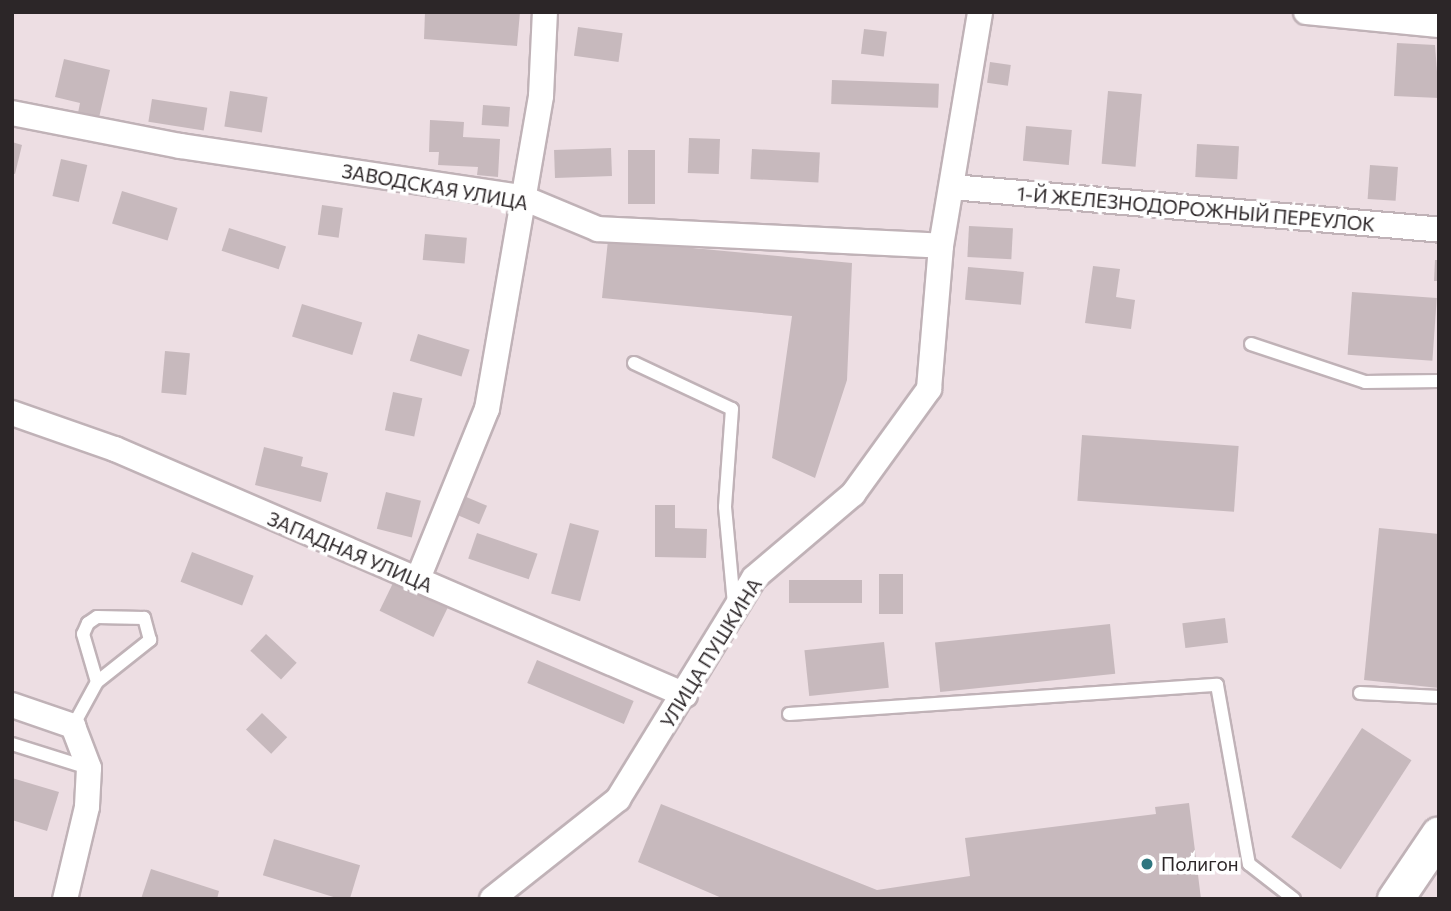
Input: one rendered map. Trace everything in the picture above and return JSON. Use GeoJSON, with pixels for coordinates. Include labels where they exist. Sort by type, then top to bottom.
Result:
{"type":"FeatureCollection","features":[{"type":"Feature","properties":{"kind":"main road"},"geometry":{"type":"LineString","coordinates":[[1395,899],[1438,835]]}},
{"type":"Feature","properties":{"kind":"street"},"geometry":{"type":"LineString","coordinates":[[417,581],[487,409],[520,197],[541,96],[545,12]]}},
{"type":"Feature","properties":{"kind":"street","name":"УЛИЦА ПУШКИНА"},"geometry":{"type":"LineString","coordinates":[[492,899],[618,799],[685,695],[754,578],[853,494],[929,389],[942,246],[979,12]]}},
{"type":"Feature","properties":{"kind":"street"},"geometry":{"type":"LineString","coordinates":[[1306,12],[1439,25]]}},
{"type":"Feature","properties":{"kind":"street","name":"ЗАВОДСКАЯ УЛИЦА"},"geometry":{"type":"LineString","coordinates":[[12,113],[180,146],[520,197],[598,229],[942,246]]}},
{"type":"Feature","properties":{"kind":"street","name":"1-Й ЖЕЛЕЗНОДОРОЖНЫЙ ПЕРЕУЛОК"},"geometry":{"type":"LineString","coordinates":[[953,187],[1439,230]]}},
{"type":"Feature","properties":{"kind":"street","name":"ЗАПАДНАЯ УЛИЦА"},"geometry":{"type":"LineString","coordinates":[[12,413],[115,449],[685,695]]}},
{"type":"Feature","properties":{"kind":"street"},"geometry":{"type":"LineString","coordinates":[[12,705],[74,726],[89,768],[87,807],[65,899]]}},
{"type":"Feature","properties":{"kind":"lane"},"geometry":{"type":"LineString","coordinates":[[1251,344],[1365,382],[1439,381]]}},
{"type":"Feature","properties":{"kind":"lane"},"geometry":{"type":"LineString","coordinates":[[634,363],[732,409],[725,507],[734,611]]}},
{"type":"Feature","properties":{"kind":"lane"},"geometry":{"type":"LineString","coordinates":[[74,726],[97,682],[150,640],[144,618],[122,614],[88,623],[83,634],[97,682]]}},
{"type":"Feature","properties":{"kind":"lane"},"geometry":{"type":"LineString","coordinates":[[789,714],[1217,685],[1249,864],[1294,899]]}},
{"type":"Feature","properties":{"kind":"lane"},"geometry":{"type":"LineString","coordinates":[[1360,693],[1439,697]]}},
{"type":"Feature","properties":{"kind":"lane"},"geometry":{"type":"LineString","coordinates":[[12,744],[89,768]]}},
{"type":"Feature","properties":{"kind":"building"},"geometry":{"type":"Polygon","coordinates":[[[425,12],[520,12],[517,46],[424,39],[425,12]]]}},
{"type":"Feature","properties":{"kind":"building"},"geometry":{"type":"Polygon","coordinates":[[[578,27],[623,33],[619,62],[574,56],[578,27]]]}},
{"type":"Feature","properties":{"kind":"building"},"geometry":{"type":"Polygon","coordinates":[[[864,29],[887,32],[884,57],[861,54],[864,29]]]}},
{"type":"Feature","properties":{"kind":"building"},"geometry":{"type":"Polygon","coordinates":[[[1397,43],[1435,45],[1439,98],[1394,96],[1397,43]]]}},
{"type":"Feature","properties":{"kind":"building"},"geometry":{"type":"Polygon","coordinates":[[[64,59],[110,70],[98,122],[77,118],[80,103],[55,97],[64,59]]]}},
{"type":"Feature","properties":{"kind":"building"},"geometry":{"type":"Polygon","coordinates":[[[990,62],[1011,65],[1008,86],[987,83],[990,62]]]}},
{"type":"Feature","properties":{"kind":"building"},"geometry":{"type":"Polygon","coordinates":[[[832,80],[939,84],[938,108],[831,104],[832,80]]]}},
{"type":"Feature","properties":{"kind":"building"},"geometry":{"type":"Polygon","coordinates":[[[230,91],[268,97],[262,133],[224,127],[230,91]]]}},
{"type":"Feature","properties":{"kind":"building"},"geometry":{"type":"Polygon","coordinates":[[[1108,91],[1142,94],[1136,167],[1102,164],[1108,91]]]}},
{"type":"Feature","properties":{"kind":"building"},"geometry":{"type":"Polygon","coordinates":[[[152,99],[207,108],[204,130],[148,122],[152,99]]]}},
{"type":"Feature","properties":{"kind":"building"},"geometry":{"type":"Polygon","coordinates":[[[483,105],[510,107],[509,127],[482,125],[483,105]]]}},
{"type":"Feature","properties":{"kind":"building"},"geometry":{"type":"Polygon","coordinates":[[[430,120],[464,122],[463,137],[500,139],[498,177],[477,175],[478,167],[438,165],[439,152],[429,152],[430,120]]]}},
{"type":"Feature","properties":{"kind":"building"},"geometry":{"type":"Polygon","coordinates":[[[1026,126],[1072,130],[1069,165],[1023,161],[1026,126]]]}},
{"type":"Feature","properties":{"kind":"building"},"geometry":{"type":"Polygon","coordinates":[[[689,138],[720,139],[719,174],[688,173],[689,138]]]}},
{"type":"Feature","properties":{"kind":"building"},"geometry":{"type":"Polygon","coordinates":[[[12,142],[22,145],[15,174],[12,173],[12,142]]]}},
{"type":"Feature","properties":{"kind":"building"},"geometry":{"type":"Polygon","coordinates":[[[1197,144],[1239,146],[1237,179],[1195,177],[1197,144]]]}},
{"type":"Feature","properties":{"kind":"building"},"geometry":{"type":"Polygon","coordinates":[[[611,148],[612,176],[555,178],[554,150],[611,148]]]}},
{"type":"Feature","properties":{"kind":"building"},"geometry":{"type":"Polygon","coordinates":[[[752,149],[820,153],[818,183],[750,179],[752,149]]]}},
{"type":"Feature","properties":{"kind":"building"},"geometry":{"type":"Polygon","coordinates":[[[628,150],[655,150],[655,204],[628,204],[628,150]]]}},
{"type":"Feature","properties":{"kind":"building"},"geometry":{"type":"Polygon","coordinates":[[[61,159],[87,165],[79,202],[52,196],[61,159]]]}},
{"type":"Feature","properties":{"kind":"building"},"geometry":{"type":"Polygon","coordinates":[[[1370,165],[1398,167],[1396,201],[1368,199],[1370,165]]]}},
{"type":"Feature","properties":{"kind":"building"},"geometry":{"type":"Polygon","coordinates":[[[122,191],[177,208],[168,240],[112,224],[122,191]]]}},
{"type":"Feature","properties":{"kind":"building"},"geometry":{"type":"Polygon","coordinates":[[[322,205],[343,208],[339,238],[318,235],[322,205]]]}},
{"type":"Feature","properties":{"kind":"building"},"geometry":{"type":"Polygon","coordinates":[[[969,226],[1013,228],[1011,259],[967,257],[969,226]]]}},
{"type":"Feature","properties":{"kind":"building"},"geometry":{"type":"Polygon","coordinates":[[[229,228],[286,247],[279,269],[222,251],[229,228]]]}},
{"type":"Feature","properties":{"kind":"building"},"geometry":{"type":"Polygon","coordinates":[[[425,234],[467,238],[465,264],[423,260],[425,234]]]}},
{"type":"Feature","properties":{"kind":"building"},"geometry":{"type":"Polygon","coordinates":[[[608,240],[852,263],[847,380],[815,478],[772,458],[792,316],[602,298],[608,240]]]}},
{"type":"Feature","properties":{"kind":"building"},"geometry":{"type":"Polygon","coordinates":[[[1435,260],[1439,260],[1439,281],[1434,281],[1435,260]]]}},
{"type":"Feature","properties":{"kind":"building"},"geometry":{"type":"Polygon","coordinates":[[[1093,266],[1120,269],[1116,297],[1135,300],[1131,329],[1085,323],[1093,266]]]}},
{"type":"Feature","properties":{"kind":"building"},"geometry":{"type":"Polygon","coordinates":[[[968,267],[1024,272],[1021,305],[965,300],[968,267]]]}},
{"type":"Feature","properties":{"kind":"building"},"geometry":{"type":"Polygon","coordinates":[[[1352,292],[1437,298],[1432,361],[1348,355],[1352,292]]]}},
{"type":"Feature","properties":{"kind":"building"},"geometry":{"type":"Polygon","coordinates":[[[302,304],[362,322],[352,355],[292,337],[302,304]]]}},
{"type":"Feature","properties":{"kind":"building"},"geometry":{"type":"Polygon","coordinates":[[[418,334],[470,350],[461,377],[410,361],[418,334]]]}},
{"type":"Feature","properties":{"kind":"building"},"geometry":{"type":"Polygon","coordinates":[[[165,351],[190,353],[186,395],[161,393],[165,351]]]}},
{"type":"Feature","properties":{"kind":"building"},"geometry":{"type":"Polygon","coordinates":[[[393,392],[422,398],[414,436],[385,430],[393,392]]]}},
{"type":"Feature","properties":{"kind":"building"},"geometry":{"type":"Polygon","coordinates":[[[1082,435],[1239,446],[1234,512],[1077,501],[1082,435]]]}},
{"type":"Feature","properties":{"kind":"building"},"geometry":{"type":"Polygon","coordinates":[[[264,447],[303,457],[301,466],[328,473],[321,502],[255,485],[264,447]]]}},
{"type":"Feature","properties":{"kind":"building"},"geometry":{"type":"Polygon","coordinates":[[[386,492],[421,501],[412,538],[377,529],[386,492]]]}},
{"type":"Feature","properties":{"kind":"building"},"geometry":{"type":"Polygon","coordinates":[[[464,496],[487,506],[479,524],[456,514],[464,496]]]}},
{"type":"Feature","properties":{"kind":"building"},"geometry":{"type":"Polygon","coordinates":[[[655,505],[675,505],[675,528],[707,529],[706,558],[655,557],[655,505]]]}},
{"type":"Feature","properties":{"kind":"building"},"geometry":{"type":"Polygon","coordinates":[[[570,523],[599,531],[580,601],[551,594],[570,523]]]}},
{"type":"Feature","properties":{"kind":"building"},"geometry":{"type":"Polygon","coordinates":[[[1379,528],[1439,534],[1439,688],[1364,680],[1379,528]]]}},
{"type":"Feature","properties":{"kind":"building"},"geometry":{"type":"Polygon","coordinates":[[[477,533],[538,554],[529,579],[468,559],[477,533]]]}},
{"type":"Feature","properties":{"kind":"building"},"geometry":{"type":"Polygon","coordinates":[[[192,552],[254,576],[242,606],[181,582],[192,552]]]}},
{"type":"Feature","properties":{"kind":"building"},"geometry":{"type":"Polygon","coordinates":[[[879,574],[903,574],[903,614],[879,614],[879,574]]]}},
{"type":"Feature","properties":{"kind":"building"},"geometry":{"type":"Polygon","coordinates":[[[789,580],[862,580],[862,603],[789,603],[789,580]]]}},
{"type":"Feature","properties":{"kind":"building"},"geometry":{"type":"Polygon","coordinates":[[[394,581],[448,607],[433,637],[380,611],[394,581]]]}},
{"type":"Feature","properties":{"kind":"building"},"geometry":{"type":"Polygon","coordinates":[[[1225,618],[1228,643],[1185,648],[1182,623],[1225,618]]]}},
{"type":"Feature","properties":{"kind":"building"},"geometry":{"type":"Polygon","coordinates":[[[1110,624],[1115,674],[940,692],[935,642],[1110,624]]]}},
{"type":"Feature","properties":{"kind":"building"},"geometry":{"type":"Polygon","coordinates":[[[266,634],[297,663],[281,679],[250,651],[266,634]]]}},
{"type":"Feature","properties":{"kind":"building"},"geometry":{"type":"Polygon","coordinates":[[[884,642],[889,688],[809,696],[804,650],[884,642]]]}},
{"type":"Feature","properties":{"kind":"building"},"geometry":{"type":"Polygon","coordinates":[[[537,660],[634,701],[624,724],[527,683],[537,660]]]}},
{"type":"Feature","properties":{"kind":"building"},"geometry":{"type":"Polygon","coordinates":[[[262,713],[287,737],[271,754],[246,730],[262,713]]]}},
{"type":"Feature","properties":{"kind":"building"},"geometry":{"type":"Polygon","coordinates":[[[1362,728],[1411,760],[1341,869],[1291,837],[1362,728]]]}},
{"type":"Feature","properties":{"kind":"building"},"geometry":{"type":"Polygon","coordinates":[[[12,778],[59,792],[47,831],[12,820],[12,778]]]}},
{"type":"Feature","properties":{"kind":"building"},"geometry":{"type":"Polygon","coordinates":[[[1189,803],[1201,899],[724,899],[638,862],[661,804],[877,890],[970,876],[965,838],[1156,814],[1155,807],[1189,803]]]}},
{"type":"Feature","properties":{"kind":"building"},"geometry":{"type":"Polygon","coordinates":[[[274,839],[360,865],[350,899],[340,899],[263,875],[274,839]]]}},
{"type":"Feature","properties":{"kind":"building"},"geometry":{"type":"Polygon","coordinates":[[[151,869],[219,891],[217,899],[141,899],[151,869]]]}},
{"type":"Feature","properties":{"kind":"place","name":"Полигон"},"geometry":{"type":"Point","coordinates":[1147,864]}}]}
